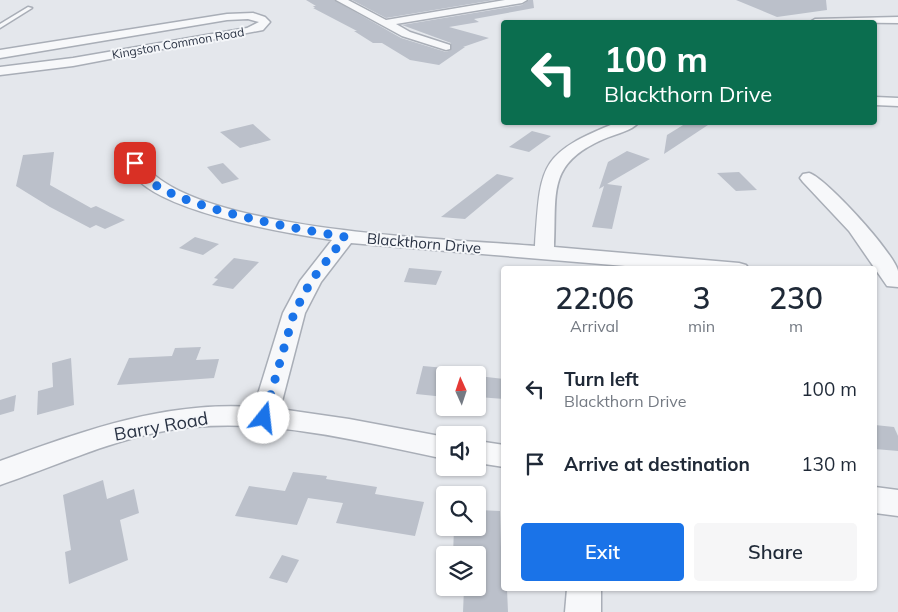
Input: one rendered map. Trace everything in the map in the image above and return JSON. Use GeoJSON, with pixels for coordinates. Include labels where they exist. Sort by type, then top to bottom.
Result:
{"type":"FeatureCollection","features":[{"type":"Feature","properties":{"kind":"street"},"geometry":{"type":"LineString","coordinates":[[341,0],[406,34],[446,47]]}},
{"type":"Feature","properties":{"kind":"street"},"geometry":{"type":"LineString","coordinates":[[452,0],[472,8]]}},
{"type":"Feature","properties":{"kind":"street"},"geometry":{"type":"LineString","coordinates":[[386,23],[522,0]]}},
{"type":"Feature","properties":{"kind":"street","name":"Kingston Common Road"},"geometry":{"type":"LineString","coordinates":[[0,71],[59,64],[247,31],[261,26],[265,22],[254,17],[228,17],[1,52]]}},
{"type":"Feature","properties":{"kind":"street"},"geometry":{"type":"LineString","coordinates":[[877,21],[898,20]]}},
{"type":"Feature","properties":{"kind":"street"},"geometry":{"type":"LineString","coordinates":[[877,101],[898,102]]}},
{"type":"Feature","properties":{"kind":"street"},"geometry":{"type":"LineString","coordinates":[[544,253],[549,190],[555,166],[577,148],[626,125]]}},
{"type":"Feature","properties":{"kind":"street","name":"Blackthorn Drive"},"geometry":{"type":"LineString","coordinates":[[138,156],[135,163],[141,175],[181,197],[228,214],[278,226],[345,237],[702,266]]}},
{"type":"Feature","properties":{"kind":"street"},"geometry":{"type":"LineString","coordinates":[[809,178],[859,228],[889,281]]}},
{"type":"Feature","properties":{"kind":"street"},"geometry":{"type":"LineString","coordinates":[[264,418],[294,313],[311,281],[345,237]]}},
{"type":"Feature","properties":{"kind":"street","name":"Barry Road"},"geometry":{"type":"LineString","coordinates":[[0,473],[83,443],[152,424],[212,416],[318,423],[436,446]]}},
{"type":"Feature","properties":{"kind":"street"},"geometry":{"type":"LineString","coordinates":[[486,453],[501,456]]}},
{"type":"Feature","properties":{"kind":"street"},"geometry":{"type":"LineString","coordinates":[[877,500],[898,503]]}},
{"type":"Feature","properties":{"kind":"street"},"geometry":{"type":"LineString","coordinates":[[583,612],[584,591]]}},
{"type":"Feature","properties":{"kind":"lane"},"geometry":{"type":"LineString","coordinates":[[0,26],[30,8]]}},
{"type":"Feature","properties":{"kind":"building"},"geometry":{"type":"Polygon","coordinates":[[[306,0],[334,0],[401,38],[446,52],[451,50],[451,43],[402,25],[522,5],[529,0],[533,0],[534,8],[474,19],[479,22],[449,27],[489,38],[463,47],[465,47],[439,65],[410,60],[382,43],[373,43],[354,31],[357,31],[313,8],[315,8],[313,6],[316,6],[306,0]]]}},
{"type":"Feature","properties":{"kind":"building"},"geometry":{"type":"Polygon","coordinates":[[[352,0],[494,0],[386,18],[352,0]]]}},
{"type":"Feature","properties":{"kind":"building"},"geometry":{"type":"Polygon","coordinates":[[[736,0],[826,0],[827,10],[777,17],[736,0]]]}},
{"type":"Feature","properties":{"kind":"building"},"geometry":{"type":"Polygon","coordinates":[[[253,124],[271,140],[240,148],[220,132],[253,124]]]}},
{"type":"Feature","properties":{"kind":"building"},"geometry":{"type":"Polygon","coordinates":[[[683,125],[708,125],[664,154],[667,135],[683,125]]]}},
{"type":"Feature","properties":{"kind":"building"},"geometry":{"type":"Polygon","coordinates":[[[532,131],[551,136],[529,152],[509,147],[532,131]]]}},
{"type":"Feature","properties":{"kind":"building"},"geometry":{"type":"Polygon","coordinates":[[[627,151],[650,159],[607,184],[622,186],[612,229],[592,227],[604,186],[599,189],[608,162],[627,151]]]}},
{"type":"Feature","properties":{"kind":"building"},"geometry":{"type":"Polygon","coordinates":[[[54,152],[50,185],[91,208],[96,206],[125,220],[105,229],[96,225],[90,228],[16,186],[23,155],[54,152]]]}},
{"type":"Feature","properties":{"kind":"building"},"geometry":{"type":"Polygon","coordinates":[[[223,163],[239,179],[222,184],[207,167],[223,163]]]}},
{"type":"Feature","properties":{"kind":"building"},"geometry":{"type":"Polygon","coordinates":[[[739,172],[757,190],[736,191],[717,173],[739,172]]]}},
{"type":"Feature","properties":{"kind":"building"},"geometry":{"type":"Polygon","coordinates":[[[497,174],[514,178],[465,219],[441,217],[497,174]]]}},
{"type":"Feature","properties":{"kind":"building"},"geometry":{"type":"Polygon","coordinates":[[[195,237],[219,244],[203,255],[179,248],[195,237]]]}},
{"type":"Feature","properties":{"kind":"building"},"geometry":{"type":"Polygon","coordinates":[[[234,258],[259,262],[233,289],[212,285],[218,279],[214,278],[234,258]]]}},
{"type":"Feature","properties":{"kind":"building"},"geometry":{"type":"Polygon","coordinates":[[[409,268],[442,271],[436,285],[404,282],[409,268]]]}},
{"type":"Feature","properties":{"kind":"building"},"geometry":{"type":"Polygon","coordinates":[[[201,347],[196,360],[219,359],[214,378],[117,385],[129,358],[172,356],[175,348],[201,347]]]}},
{"type":"Feature","properties":{"kind":"building"},"geometry":{"type":"Polygon","coordinates":[[[71,358],[74,405],[37,415],[38,391],[53,387],[52,363],[71,358]]]}},
{"type":"Feature","properties":{"kind":"building"},"geometry":{"type":"Polygon","coordinates":[[[423,366],[436,367],[436,396],[416,394],[423,366]]]}},
{"type":"Feature","properties":{"kind":"building"},"geometry":{"type":"Polygon","coordinates":[[[486,377],[501,379],[501,399],[486,398],[486,377]]]}},
{"type":"Feature","properties":{"kind":"building"},"geometry":{"type":"Polygon","coordinates":[[[16,395],[14,411],[0,415],[0,400],[16,395]]]}},
{"type":"Feature","properties":{"kind":"building"},"geometry":{"type":"Polygon","coordinates":[[[877,425],[894,427],[898,436],[898,451],[877,449],[877,425]]]}},
{"type":"Feature","properties":{"kind":"building"},"geometry":{"type":"Polygon","coordinates":[[[293,472],[327,476],[326,479],[377,487],[375,494],[424,502],[415,536],[336,523],[343,503],[308,498],[297,525],[235,516],[249,486],[285,491],[293,472]]]}},
{"type":"Feature","properties":{"kind":"building"},"geometry":{"type":"Polygon","coordinates":[[[103,480],[107,499],[134,489],[139,513],[120,520],[128,560],[69,584],[65,552],[71,550],[63,495],[103,480]]]}},
{"type":"Feature","properties":{"kind":"building"},"geometry":{"type":"Polygon","coordinates":[[[486,510],[500,511],[501,591],[507,591],[508,612],[463,612],[464,596],[486,596],[486,546],[453,546],[454,536],[486,536],[486,510]]]}},
{"type":"Feature","properties":{"kind":"building"},"geometry":{"type":"Polygon","coordinates":[[[282,555],[299,560],[287,583],[269,578],[282,555]]]}},
{"type":"Feature","properties":{"kind":"route"},"geometry":{"type":"LineString","coordinates":[[135,163],[137,171],[147,179],[181,197],[228,214],[278,226],[345,237],[311,281],[294,313],[264,418]]}}]}
